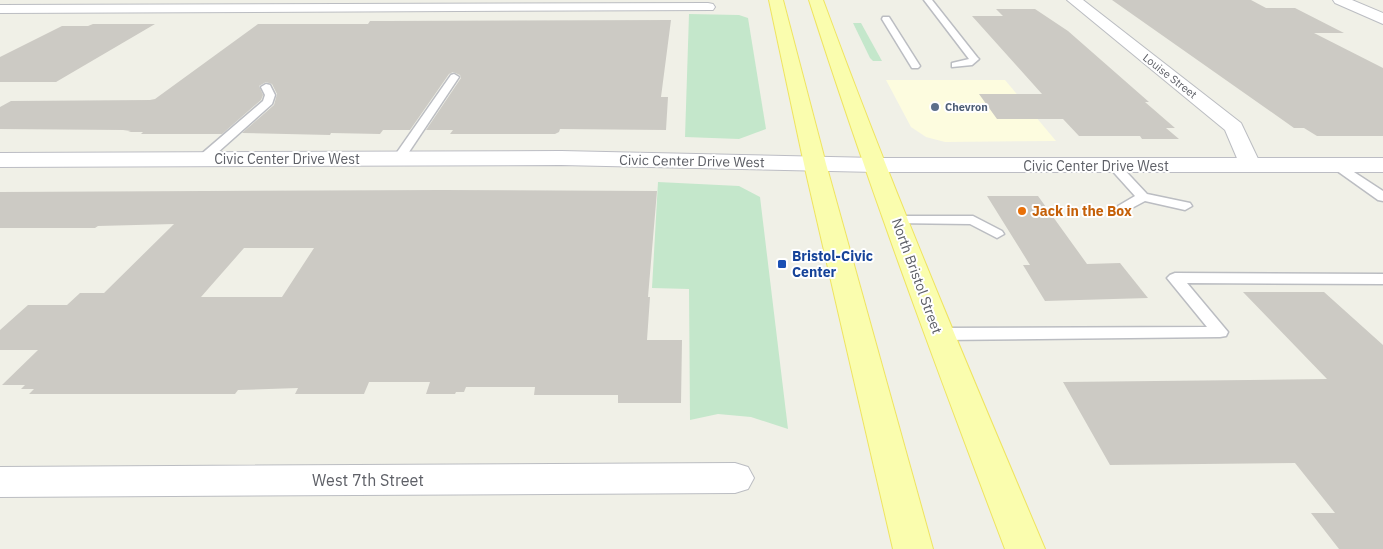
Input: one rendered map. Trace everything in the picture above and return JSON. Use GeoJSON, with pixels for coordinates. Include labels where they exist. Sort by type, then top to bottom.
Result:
{"type":"FeatureCollection","features":[{"type":"Feature","properties":{"kind":"main road"},"geometry":{"type":"LineString","coordinates":[[776,0],[815,164],[913,549]]}},
{"type":"Feature","properties":{"kind":"main road","name":"North Bristol Street"},"geometry":{"type":"LineString","coordinates":[[816,0],[846,88],[939,334],[1025,549]]}},
{"type":"Feature","properties":{"kind":"street"},"geometry":{"type":"LineString","coordinates":[[0,17],[39,0]]}},
{"type":"Feature","properties":{"kind":"street","name":"Louise Street"},"geometry":{"type":"LineString","coordinates":[[1074,0],[1234,127],[1250,165]]}},
{"type":"Feature","properties":{"kind":"street"},"geometry":{"type":"LineString","coordinates":[[1340,0],[1383,19]]}},
{"type":"Feature","properties":{"kind":"street"},"geometry":{"type":"LineString","coordinates":[[0,9],[708,7]]}},
{"type":"Feature","properties":{"kind":"street"},"geometry":{"type":"LineString","coordinates":[[1356,8],[1383,7]]}},
{"type":"Feature","properties":{"kind":"street","name":"Civic Center Drive West"},"geometry":{"type":"LineString","coordinates":[[0,160],[399,158],[649,159],[876,165],[1383,165]]}},
{"type":"Feature","properties":{"kind":"street","name":"West 7th Street"},"geometry":{"type":"LineString","coordinates":[[0,482],[735,478]]}},
{"type":"Feature","properties":{"kind":"lane"},"geometry":{"type":"LineString","coordinates":[[928,0],[974,60],[969,63],[955,65]]}},
{"type":"Feature","properties":{"kind":"lane"},"geometry":{"type":"LineString","coordinates":[[886,19],[915,66]]}},
{"type":"Feature","properties":{"kind":"lane"},"geometry":{"type":"LineString","coordinates":[[399,158],[454,77]]}},
{"type":"Feature","properties":{"kind":"lane"},"geometry":{"type":"LineString","coordinates":[[204,160],[268,102],[270,95],[266,87]]}},
{"type":"Feature","properties":{"kind":"lane"},"geometry":{"type":"LineString","coordinates":[[1338,165],[1383,197]]}},
{"type":"Feature","properties":{"kind":"lane"},"geometry":{"type":"LineString","coordinates":[[1114,166],[1143,197],[1185,206]]}},
{"type":"Feature","properties":{"kind":"lane"},"geometry":{"type":"LineString","coordinates":[[1125,206],[1143,197]]}},
{"type":"Feature","properties":{"kind":"lane"},"geometry":{"type":"LineString","coordinates":[[897,220],[973,220],[997,234]]}},
{"type":"Feature","properties":{"kind":"lane"},"geometry":{"type":"LineString","coordinates":[[939,334],[1220,332],[1175,278],[1383,279]]}},
{"type":"Feature","properties":{"kind":"shaded area"},"geometry":{"type":"Polygon","coordinates":[[[689,14],[739,15],[748,18],[766,129],[739,139],[685,137],[689,14]]]}},
{"type":"Feature","properties":{"kind":"shaded area"},"geometry":{"type":"Polygon","coordinates":[[[853,23],[861,23],[882,61],[873,61],[870,58],[853,23]]]}},
{"type":"Feature","properties":{"kind":"shaded area"},"geometry":{"type":"Polygon","coordinates":[[[886,80],[1005,80],[1056,141],[945,142],[926,137],[911,127],[886,80]]]}},
{"type":"Feature","properties":{"kind":"shaded area"},"geometry":{"type":"Polygon","coordinates":[[[658,182],[739,186],[760,197],[788,429],[751,417],[718,414],[690,420],[689,289],[652,288],[658,182]]]}},
{"type":"Feature","properties":{"kind":"building"},"geometry":{"type":"Polygon","coordinates":[[[1112,0],[1251,0],[1266,8],[1295,8],[1344,33],[1314,33],[1383,68],[1383,136],[1317,136],[1304,128],[1294,128],[1112,0]]]}},
{"type":"Feature","properties":{"kind":"building"},"geometry":{"type":"Polygon","coordinates":[[[996,9],[1035,9],[1068,31],[1149,102],[1145,102],[1175,128],[1166,128],[1179,139],[1142,139],[1140,136],[1079,136],[1063,119],[997,119],[979,94],[1042,94],[972,16],[1003,16],[996,9]]]}},
{"type":"Feature","properties":{"kind":"building"},"geometry":{"type":"Polygon","coordinates":[[[671,20],[661,97],[668,97],[666,130],[560,129],[555,134],[450,134],[453,130],[426,130],[461,78],[460,75],[453,72],[449,74],[410,130],[383,130],[380,134],[242,133],[274,105],[277,94],[272,84],[266,82],[259,86],[263,95],[261,100],[222,134],[141,134],[143,132],[123,130],[0,129],[0,107],[11,101],[155,99],[258,24],[368,24],[370,21],[671,20]]]}},
{"type":"Feature","properties":{"kind":"building"},"geometry":{"type":"Polygon","coordinates":[[[93,24],[155,24],[56,82],[0,82],[0,57],[62,26],[88,26],[93,24]]]}},
{"type":"Feature","properties":{"kind":"building"},"geometry":{"type":"Polygon","coordinates":[[[657,191],[648,297],[650,297],[647,340],[682,340],[681,403],[618,403],[618,395],[534,395],[535,387],[466,387],[464,392],[456,392],[455,394],[426,394],[430,382],[369,382],[364,394],[295,394],[298,388],[238,390],[235,394],[29,394],[34,389],[21,389],[25,385],[2,385],[38,350],[0,350],[0,330],[28,305],[67,305],[80,293],[104,293],[174,224],[98,226],[95,228],[0,228],[0,192],[657,191]],[[244,248],[201,297],[282,297],[314,248],[244,248]]]}},
{"type":"Feature","properties":{"kind":"building"},"geometry":{"type":"Polygon","coordinates":[[[987,196],[1038,196],[1087,264],[1120,263],[1148,298],[1045,301],[1023,265],[1030,265],[987,196]]]}},
{"type":"Feature","properties":{"kind":"building"},"geometry":{"type":"Polygon","coordinates":[[[1243,292],[1324,292],[1383,345],[1383,549],[1339,549],[1311,513],[1335,513],[1295,463],[1110,465],[1063,382],[1327,379],[1243,292]]]}},
{"type":"Feature","properties":{"kind":"place","name":"Chevron"},"geometry":{"type":"Point","coordinates":[935,107]}},
{"type":"Feature","properties":{"kind":"place","name":"Jack in the Box"},"geometry":{"type":"Point","coordinates":[1022,211]}},
{"type":"Feature","properties":{"kind":"place","name":"Bristol-Civic Center"},"geometry":{"type":"Point","coordinates":[782,264]}}]}
